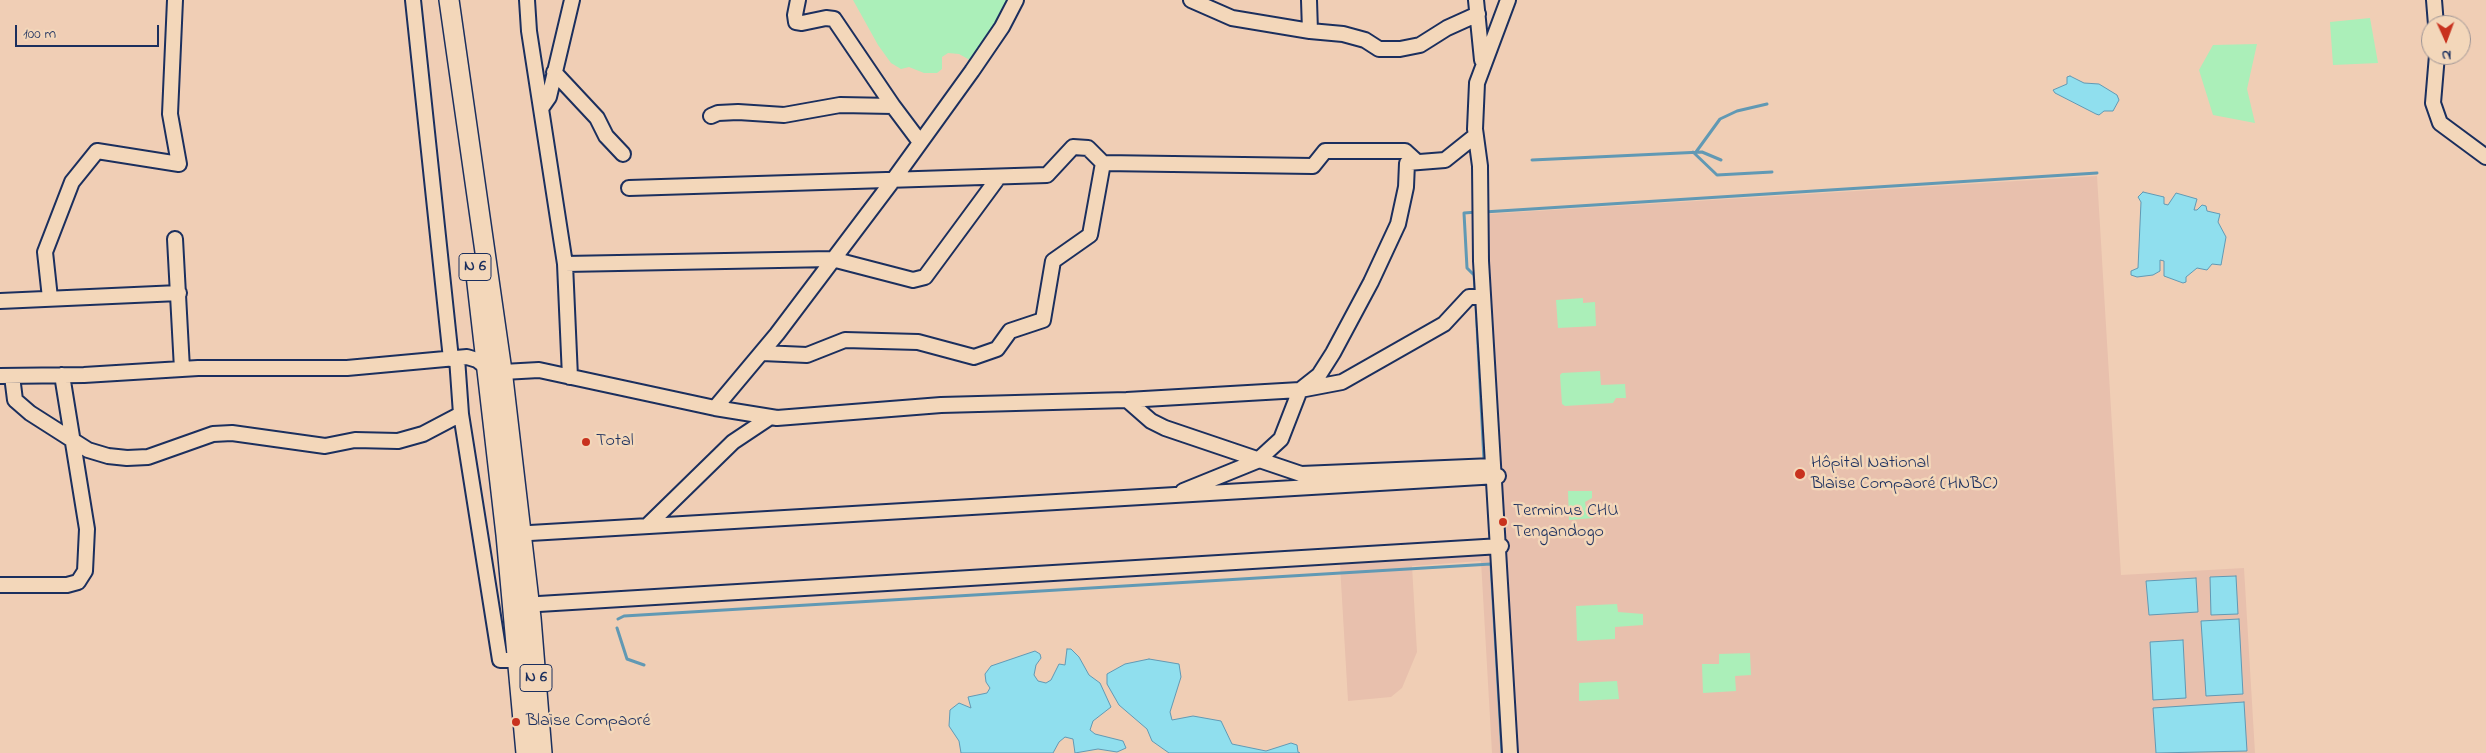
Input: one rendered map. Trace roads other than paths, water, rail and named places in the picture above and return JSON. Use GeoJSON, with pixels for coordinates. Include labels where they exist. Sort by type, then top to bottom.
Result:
{"type":"FeatureCollection","features":[{"type":"Feature","properties":{"kind":"main road","name":"N 6"},"geometry":{"type":"LineString","coordinates":[[438,0],[472,244],[494,370]]}},
{"type":"Feature","properties":{"kind":"main road","name":"N 6"},"geometry":{"type":"LineString","coordinates":[[449,0],[521,605],[542,753]]}},
{"type":"Feature","properties":{"kind":"main road","name":"N 6"},"geometry":{"type":"LineString","coordinates":[[521,605],[518,660],[526,753]]}},
{"type":"Feature","properties":{"kind":"street"},"geometry":{"type":"LineString","coordinates":[[50,298],[45,252],[72,182],[97,151],[179,164],[170,114],[176,0]]}},
{"type":"Feature","properties":{"kind":"street"},"geometry":{"type":"LineString","coordinates":[[413,0],[461,414],[500,660],[518,660]]}},
{"type":"Feature","properties":{"kind":"street"},"geometry":{"type":"LineString","coordinates":[[526,0],[529,31],[565,264],[570,377]]}},
{"type":"Feature","properties":{"kind":"street"},"geometry":{"type":"LineString","coordinates":[[542,107],[549,97],[572,0]]}},
{"type":"Feature","properties":{"kind":"street"},"geometry":{"type":"LineString","coordinates":[[798,0],[794,16],[796,22],[802,24],[826,18],[834,20],[920,142]]}},
{"type":"Feature","properties":{"kind":"street"},"geometry":{"type":"LineString","coordinates":[[715,408],[762,353],[894,178],[1002,28],[1016,0]]}},
{"type":"Feature","properties":{"kind":"street"},"geometry":{"type":"LineString","coordinates":[[1191,0],[1232,18],[1310,31],[1343,34],[1365,40],[1379,49],[1400,49],[1420,45],[1477,7]]}},
{"type":"Feature","properties":{"kind":"street"},"geometry":{"type":"LineString","coordinates":[[1309,0],[1310,31]]}},
{"type":"Feature","properties":{"kind":"street"},"geometry":{"type":"LineString","coordinates":[[1508,0],[1477,83],[1475,136],[1480,166],[1483,297],[1500,546],[1510,753]]}},
{"type":"Feature","properties":{"kind":"street"},"geometry":{"type":"LineString","coordinates":[[2434,0],[2435,15]]}},
{"type":"Feature","properties":{"kind":"street"},"geometry":{"type":"LineString","coordinates":[[1477,7],[1481,56],[1484,62]]}},
{"type":"Feature","properties":{"kind":"street"},"geometry":{"type":"LineString","coordinates":[[2436,65],[2434,103],[2440,123],[2486,157]]}},
{"type":"Feature","properties":{"kind":"street"},"geometry":{"type":"LineString","coordinates":[[554,72],[597,118],[606,136],[622,154]]}},
{"type":"Feature","properties":{"kind":"street"},"geometry":{"type":"LineString","coordinates":[[711,116],[718,113],[738,112],[784,115],[840,105],[893,106]]}},
{"type":"Feature","properties":{"kind":"street"},"geometry":{"type":"LineString","coordinates":[[1173,495],[1257,460],[1282,439],[1300,390],[1319,375],[1333,353],[1371,282],[1398,224],[1406,187],[1407,162],[1445,160],[1475,136]]}},
{"type":"Feature","properties":{"kind":"street"},"geometry":{"type":"LineString","coordinates":[[629,188],[894,178],[998,178],[1048,175],[1073,147],[1088,148],[1102,163],[1313,166],[1326,151],[1404,151],[1417,162]]}},
{"type":"Feature","properties":{"kind":"street"},"geometry":{"type":"LineString","coordinates":[[762,353],[806,356],[845,340],[918,342],[974,357],[997,350],[1010,332],[1043,320],[1053,261],[1090,235],[1102,163]]}},
{"type":"Feature","properties":{"kind":"street"},"geometry":{"type":"LineString","coordinates":[[565,264],[832,259],[914,280],[925,277],[998,178]]}},
{"type":"Feature","properties":{"kind":"street"},"geometry":{"type":"LineString","coordinates":[[175,239],[182,370]]}},
{"type":"Feature","properties":{"kind":"street"},"geometry":{"type":"LineString","coordinates":[[0,301],[179,293]]}},
{"type":"Feature","properties":{"kind":"street"},"geometry":{"type":"LineString","coordinates":[[461,414],[423,434],[398,441],[355,440],[324,446],[232,433],[213,434],[148,457],[137,459],[108,456],[88,450],[72,440],[15,400],[6,376],[182,370],[347,368],[467,357],[477,360],[494,370],[539,370],[769,418],[941,405],[1127,400],[1300,390],[1342,382],[1444,324],[1468,298],[1483,297]]}},
{"type":"Feature","properties":{"kind":"street"},"geometry":{"type":"LineString","coordinates":[[0,585],[68,585],[78,582],[85,571],[87,528],[62,375]]}},
{"type":"Feature","properties":{"kind":"street"},"geometry":{"type":"LineString","coordinates":[[1127,400],[1151,421],[1165,428],[1301,474],[1495,473]]}},
{"type":"Feature","properties":{"kind":"street"},"geometry":{"type":"LineString","coordinates":[[647,526],[726,448],[769,418]]}},
{"type":"Feature","properties":{"kind":"street"},"geometry":{"type":"LineString","coordinates":[[514,534],[1173,495],[1495,473]]}},
{"type":"Feature","properties":{"kind":"street"},"geometry":{"type":"LineString","coordinates":[[521,605],[1500,546]]}},
{"type":"Feature","properties":{"kind":"water"},"geometry":{"type":"Polygon","coordinates":[[[2070,76],[2084,83],[2099,84],[2117,95],[2119,100],[2113,111],[2104,111],[2099,115],[2055,93],[2053,90],[2067,84],[2067,77],[2070,76]]]}},
{"type":"Feature","properties":{"kind":"water"},"geometry":{"type":"Polygon","coordinates":[[[2143,192],[2164,197],[2164,204],[2168,205],[2176,193],[2197,199],[2194,210],[2197,210],[2202,205],[2206,206],[2207,211],[2220,214],[2218,222],[2226,237],[2221,265],[2212,264],[2207,270],[2197,268],[2186,277],[2186,282],[2183,283],[2164,276],[2164,261],[2160,260],[2160,271],[2153,275],[2137,277],[2131,275],[2131,271],[2138,268],[2141,202],[2138,197],[2143,192]]]}},
{"type":"Feature","properties":{"kind":"water"},"geometry":{"type":"Polygon","coordinates":[[[2236,576],[2238,614],[2211,615],[2210,577],[2236,576]]]}},
{"type":"Feature","properties":{"kind":"water"},"geometry":{"type":"Polygon","coordinates":[[[2196,578],[2198,612],[2149,615],[2146,581],[2196,578]]]}},
{"type":"Feature","properties":{"kind":"water"},"geometry":{"type":"Polygon","coordinates":[[[2239,619],[2243,694],[2206,696],[2201,621],[2239,619]]]}},
{"type":"Feature","properties":{"kind":"water"},"geometry":{"type":"Polygon","coordinates":[[[2183,640],[2186,698],[2153,700],[2150,642],[2183,640]]]}},
{"type":"Feature","properties":{"kind":"water"},"geometry":{"type":"Polygon","coordinates":[[[1067,649],[1071,649],[1079,657],[1089,675],[1100,683],[1111,707],[1093,721],[1090,730],[1095,734],[1123,741],[1126,748],[1117,752],[1098,749],[1075,753],[1073,739],[1065,737],[1059,742],[1053,753],[961,753],[959,741],[949,726],[950,710],[959,703],[971,708],[968,697],[987,693],[990,688],[986,682],[985,674],[991,666],[1035,651],[1040,654],[1041,658],[1036,665],[1034,675],[1038,681],[1046,683],[1051,680],[1059,664],[1065,665],[1067,649]]]}},
{"type":"Feature","properties":{"kind":"water"},"geometry":{"type":"Polygon","coordinates":[[[1149,659],[1179,664],[1181,677],[1170,712],[1172,720],[1193,716],[1221,721],[1232,744],[1266,751],[1291,743],[1297,745],[1298,752],[1300,753],[1169,753],[1152,741],[1147,729],[1119,705],[1107,684],[1107,674],[1125,664],[1149,659]]]}},
{"type":"Feature","properties":{"kind":"water"},"geometry":{"type":"Polygon","coordinates":[[[2244,702],[2247,751],[2156,753],[2153,708],[2244,702]]]}},
{"type":"Feature","properties":{"kind":"waterway"},"geometry":{"type":"LineString","coordinates":[[1696,152],[1720,119],[1737,111],[1767,104]]}},
{"type":"Feature","properties":{"kind":"waterway"},"geometry":{"type":"LineString","coordinates":[[1693,152],[1717,175],[1772,172]]}},
{"type":"Feature","properties":{"kind":"waterway"},"geometry":{"type":"LineString","coordinates":[[1532,160],[1702,152],[1721,160]]}},
{"type":"Feature","properties":{"kind":"waterway"},"geometry":{"type":"LineString","coordinates":[[1484,212],[2097,173]]}},
{"type":"Feature","properties":{"kind":"waterway"},"geometry":{"type":"LineString","coordinates":[[1475,288],[1474,275],[1467,268],[1464,213],[1477,212]]}},
{"type":"Feature","properties":{"kind":"waterway"},"geometry":{"type":"LineString","coordinates":[[1476,306],[1484,461]]}},
{"type":"Feature","properties":{"kind":"waterway"},"geometry":{"type":"LineString","coordinates":[[618,619],[624,616],[1491,564],[1502,753]]}},
{"type":"Feature","properties":{"kind":"waterway"},"geometry":{"type":"LineString","coordinates":[[617,628],[627,659],[644,665]]}},
{"type":"Feature","properties":{"kind":"place","name":"Total"},"geometry":{"type":"Point","coordinates":[586,442]}},
{"type":"Feature","properties":{"kind":"place","name":"Hôpital National Blaise Compaoré (HNBC)"},"geometry":{"type":"Point","coordinates":[1800,474]}},
{"type":"Feature","properties":{"kind":"place","name":"Terminus CHU Tengandogo"},"geometry":{"type":"Point","coordinates":[1503,522]}},
{"type":"Feature","properties":{"kind":"place","name":"Blaise Compaoré"},"geometry":{"type":"Point","coordinates":[516,722]}}]}
